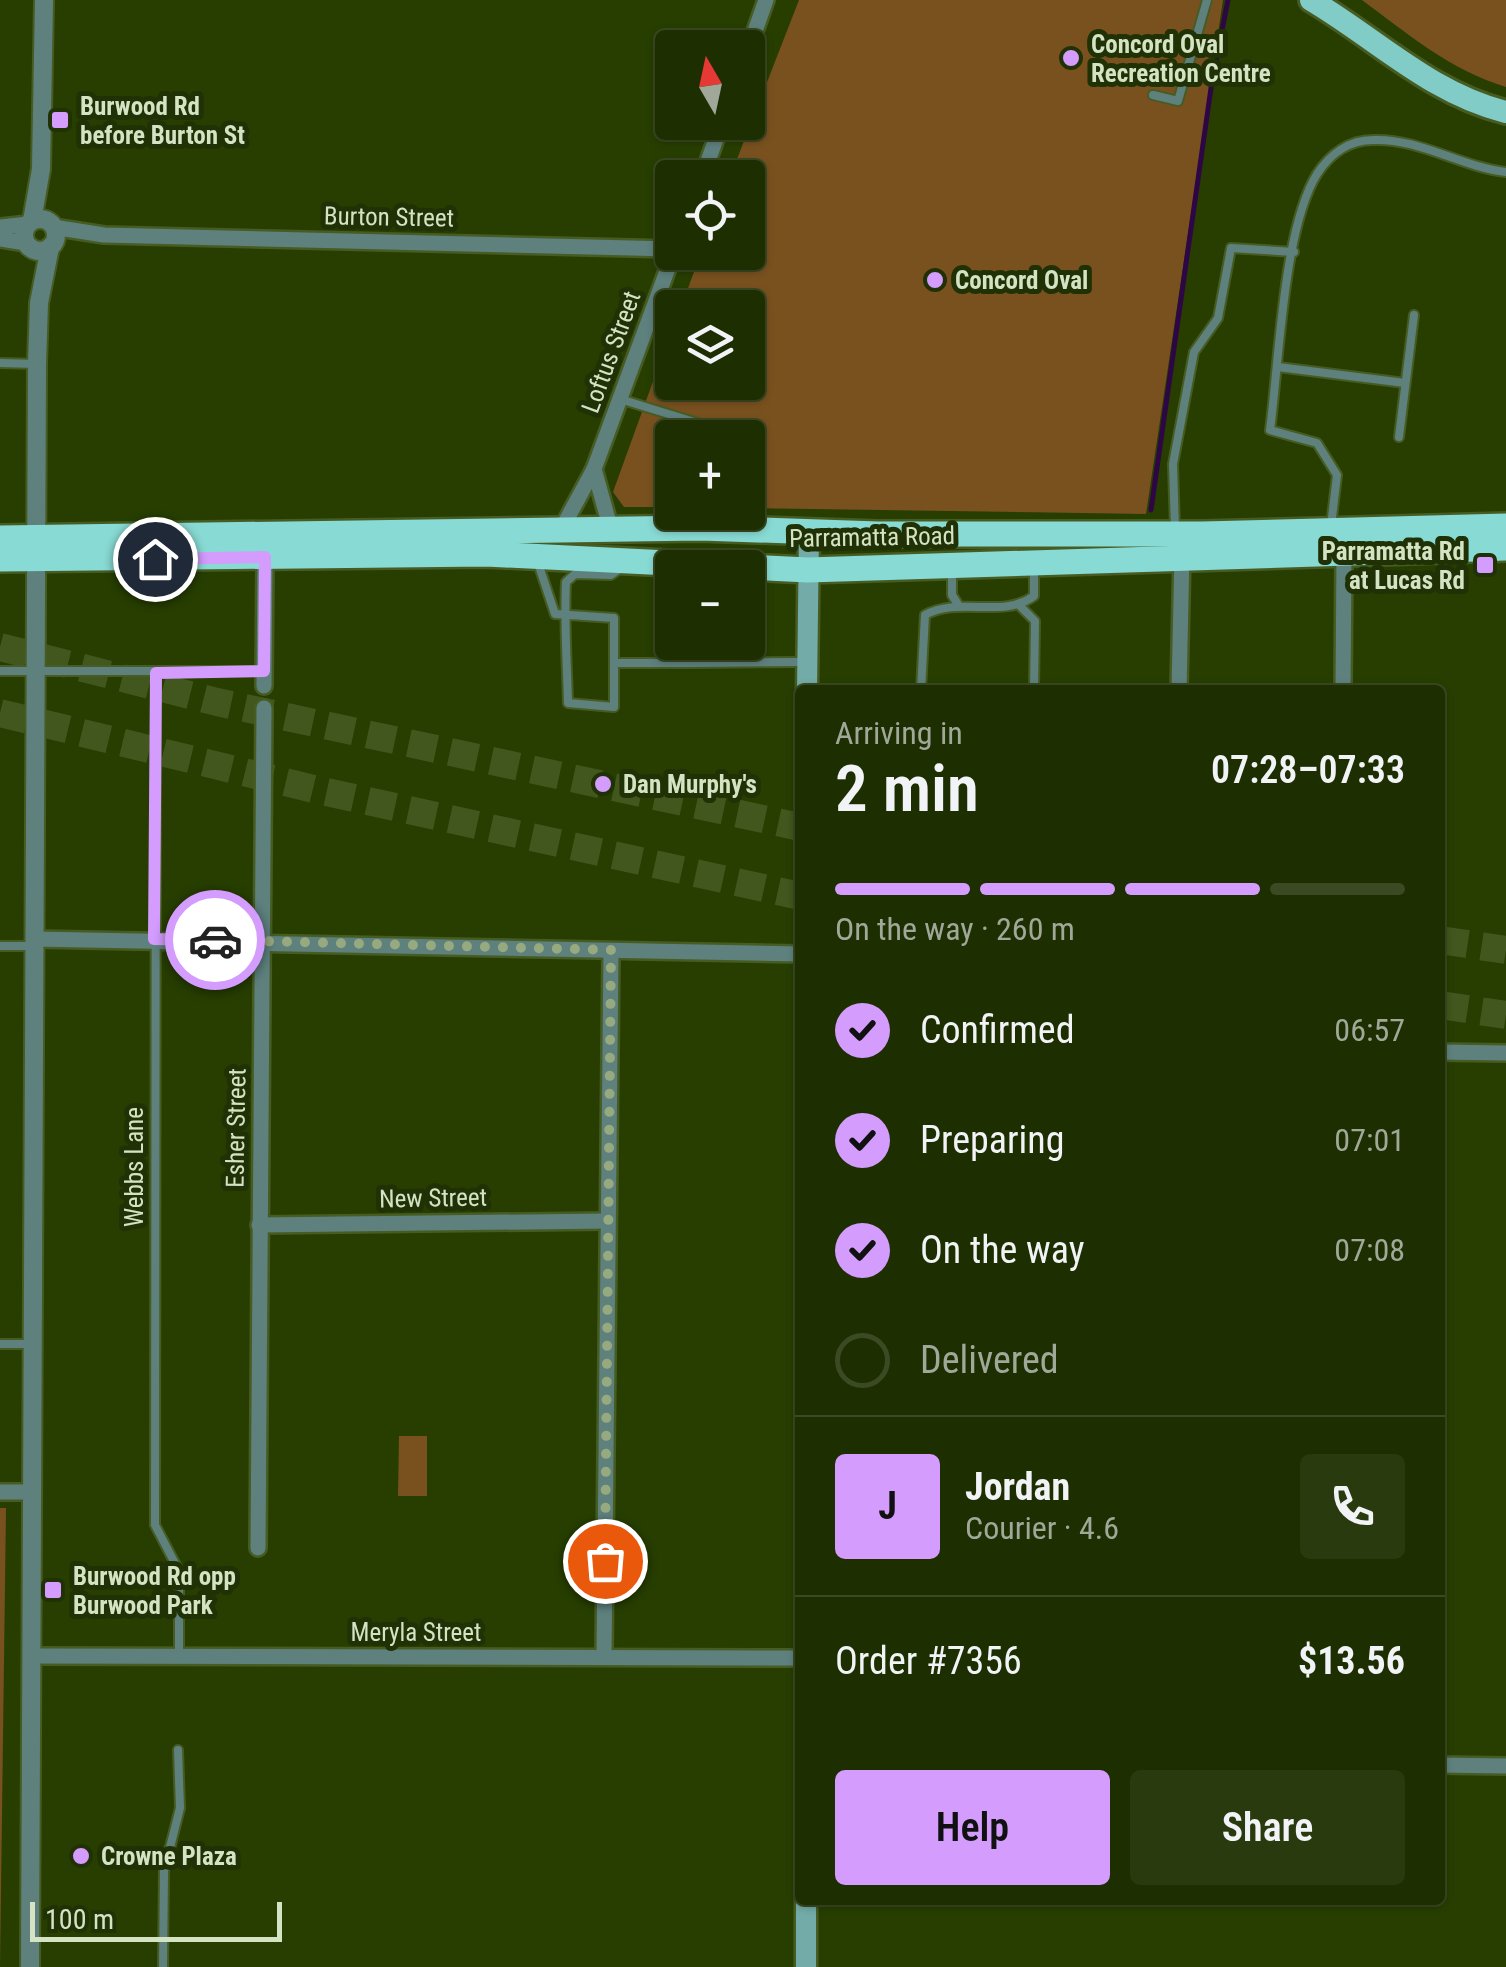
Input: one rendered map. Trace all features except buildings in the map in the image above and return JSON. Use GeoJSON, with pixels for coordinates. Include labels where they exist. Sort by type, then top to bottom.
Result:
{"type":"FeatureCollection","features":[{"type":"Feature","properties":{"kind":"highway","name":"Parramatta Road"},"geometry":{"type":"LineString","coordinates":[[1338,542],[1506,526]]}},
{"type":"Feature","properties":{"kind":"highway","name":"Parramatta Road"},"geometry":{"type":"LineString","coordinates":[[0,560],[36,550],[561,530],[1032,534],[1179,542],[1506,548]]}},
{"type":"Feature","properties":{"kind":"highway"},"geometry":{"type":"LineString","coordinates":[[1032,534],[1034,563]]}},
{"type":"Feature","properties":{"kind":"highway","name":"Parramatta Road"},"geometry":{"type":"LineString","coordinates":[[0,538],[36,550],[265,557],[532,555],[655,562]]}},
{"type":"Feature","properties":{"kind":"highway","name":"Parramatta Road"},"geometry":{"type":"LineString","coordinates":[[765,568],[1034,563],[1179,542]]}},
{"type":"Feature","properties":{"kind":"main road"},"geometry":{"type":"LineString","coordinates":[[1311,0],[1452,94],[1506,112]]}},
{"type":"Feature","properties":{"kind":"main road"},"geometry":{"type":"LineString","coordinates":[[807,685],[809,533]]}},
{"type":"Feature","properties":{"kind":"main road"},"geometry":{"type":"LineString","coordinates":[[806,1905],[806,1967]]}},
{"type":"Feature","properties":{"kind":"street"},"geometry":{"type":"LineString","coordinates":[[30,1967],[37,364],[44,0]]}},
{"type":"Feature","properties":{"kind":"street"},"geometry":{"type":"LineString","coordinates":[[755,30],[766,0]]}},
{"type":"Feature","properties":{"kind":"street","name":"Burton Street"},"geometry":{"type":"LineString","coordinates":[[0,227],[40,234]]}},
{"type":"Feature","properties":{"kind":"street","name":"Burton Street"},"geometry":{"type":"LineString","coordinates":[[0,239],[40,234],[104,235],[655,250]]}},
{"type":"Feature","properties":{"kind":"street","name":"Loftus Street"},"geometry":{"type":"LineString","coordinates":[[561,530],[594,469],[655,307]]}},
{"type":"Feature","properties":{"kind":"street"},"geometry":{"type":"LineString","coordinates":[[594,469],[611,530]]}},
{"type":"Feature","properties":{"kind":"street"},"geometry":{"type":"LineString","coordinates":[[1179,542],[1179,685]]}},
{"type":"Feature","properties":{"kind":"street"},"geometry":{"type":"LineString","coordinates":[[1338,542],[1343,685]]}},
{"type":"Feature","properties":{"kind":"street"},"geometry":{"type":"LineString","coordinates":[[264,678],[265,557]]}},
{"type":"Feature","properties":{"kind":"street","name":"Esher Street"},"geometry":{"type":"LineString","coordinates":[[258,1548],[264,708]]}},
{"type":"Feature","properties":{"kind":"street"},"geometry":{"type":"LineString","coordinates":[[34,943],[154,939],[795,954]]}},
{"type":"Feature","properties":{"kind":"street"},"geometry":{"type":"LineString","coordinates":[[604,1657],[611,950]]}},
{"type":"Feature","properties":{"kind":"street"},"geometry":{"type":"LineString","coordinates":[[1445,1052],[1506,1053]]}},
{"type":"Feature","properties":{"kind":"street","name":"New Street"},"geometry":{"type":"LineString","coordinates":[[259,1225],[607,1221]]}},
{"type":"Feature","properties":{"kind":"street"},"geometry":{"type":"LineString","coordinates":[[0,1492],[32,1492]]}},
{"type":"Feature","properties":{"kind":"street","name":"Meryla Street"},"geometry":{"type":"LineString","coordinates":[[31,1656],[795,1658]]}},
{"type":"Feature","properties":{"kind":"street"},"geometry":{"type":"LineString","coordinates":[[1445,1765],[1506,1766]]}},
{"type":"Feature","properties":{"kind":"lane"},"geometry":{"type":"LineString","coordinates":[[1153,95],[1178,102],[1207,0]]}},
{"type":"Feature","properties":{"kind":"lane"},"geometry":{"type":"LineString","coordinates":[[1338,542],[1336,475],[1317,443],[1270,430],[1294,252],[1315,177],[1331,156],[1353,142],[1377,139],[1433,150],[1485,170],[1506,172]]}},
{"type":"Feature","properties":{"kind":"lane"},"geometry":{"type":"LineString","coordinates":[[1179,542],[1173,464],[1194,352],[1218,318],[1231,248],[1294,252]]}},
{"type":"Feature","properties":{"kind":"lane"},"geometry":{"type":"LineString","coordinates":[[1399,436],[1414,315]]}},
{"type":"Feature","properties":{"kind":"lane"},"geometry":{"type":"LineString","coordinates":[[0,363],[37,364]]}},
{"type":"Feature","properties":{"kind":"lane"},"geometry":{"type":"LineString","coordinates":[[1278,367],[1405,384]]}},
{"type":"Feature","properties":{"kind":"lane"},"geometry":{"type":"LineString","coordinates":[[620,400],[687,420]]}},
{"type":"Feature","properties":{"kind":"lane"},"geometry":{"type":"LineString","coordinates":[[532,555],[544,570],[555,614],[566,616],[614,618],[614,707],[568,703],[566,616],[566,582],[575,574],[611,575],[634,559]]}},
{"type":"Feature","properties":{"kind":"lane"},"geometry":{"type":"LineString","coordinates":[[921,685],[925,615],[941,606],[1020,606],[1034,596],[1034,563]]}},
{"type":"Feature","properties":{"kind":"lane"},"geometry":{"type":"LineString","coordinates":[[952,566],[952,595],[959,606]]}},
{"type":"Feature","properties":{"kind":"lane"},"geometry":{"type":"LineString","coordinates":[[1020,606],[1035,621],[1034,685]]}},
{"type":"Feature","properties":{"kind":"lane"},"geometry":{"type":"LineString","coordinates":[[615,663],[807,663]]}},
{"type":"Feature","properties":{"kind":"lane"},"geometry":{"type":"LineString","coordinates":[[0,671],[264,678]]}},
{"type":"Feature","properties":{"kind":"lane","name":"Webbs Lane"},"geometry":{"type":"LineString","coordinates":[[156,673],[155,1525],[178,1571],[179,1656]]}},
{"type":"Feature","properties":{"kind":"lane"},"geometry":{"type":"LineString","coordinates":[[0,946],[34,943]]}},
{"type":"Feature","properties":{"kind":"lane"},"geometry":{"type":"LineString","coordinates":[[0,1344],[33,1344]]}},
{"type":"Feature","properties":{"kind":"lane"},"geometry":{"type":"LineString","coordinates":[[163,1967],[164,1871],[180,1808],[178,1750]]}},
{"type":"Feature","properties":{"kind":"shaded area","name":"Concord Oval"},"geometry":{"type":"Polygon","coordinates":[[[799,0],[1223,0],[1146,514],[765,508],[765,420],[655,420],[655,507],[624,507],[613,492],[655,376],[655,400],[765,400],[765,290],[687,290],[695,270],[765,270],[765,160],[737,160],[744,140],[765,140],[765,87],[799,0]]]}},
{"type":"Feature","properties":{"kind":"shaded area"},"geometry":{"type":"Polygon","coordinates":[[[1362,0],[1506,0],[1506,87],[1448,61],[1362,0]]]}},
{"type":"Feature","properties":{"kind":"shaded area"},"geometry":{"type":"Polygon","coordinates":[[[399,1436],[427,1436],[427,1496],[398,1496],[399,1436]]]}},
{"type":"Feature","properties":{"kind":"shaded area"},"geometry":{"type":"Polygon","coordinates":[[[0,1508],[6,1508],[0,1967],[0,1508]]]}},
{"type":"Feature","properties":{"kind":"waterway"},"geometry":{"type":"LineString","coordinates":[[1151,510],[1212,81],[1228,0]]}},
{"type":"Feature","properties":{"kind":"tunnel"},"geometry":{"type":"LineString","coordinates":[[0,647],[217,702],[795,826]]}},
{"type":"Feature","properties":{"kind":"tunnel"},"geometry":{"type":"LineString","coordinates":[[0,713],[322,791],[795,895]]}},
{"type":"Feature","properties":{"kind":"tunnel"},"geometry":{"type":"LineString","coordinates":[[1445,941],[1506,950]]}},
{"type":"Feature","properties":{"kind":"tunnel"},"geometry":{"type":"LineString","coordinates":[[1445,1006],[1506,1015]]}},
{"type":"Feature","properties":{"kind":"way so far"},"geometry":{"type":"LineString","coordinates":[[215,940],[611,950],[605,1561]]}},
{"type":"Feature","properties":{"kind":"place","name":"Concord Oval Recreation Centre"},"geometry":{"type":"Point","coordinates":[1071,58]}},
{"type":"Feature","properties":{"kind":"place","name":"Burwood Rd before Burton St"},"geometry":{"type":"Point","coordinates":[60,120]}},
{"type":"Feature","properties":{"kind":"place","name":"Concord Oval"},"geometry":{"type":"Point","coordinates":[935,280]}},
{"type":"Feature","properties":{"kind":"place","name":"Parramatta Rd at Lucas Rd"},"geometry":{"type":"Point","coordinates":[1485,565]}},
{"type":"Feature","properties":{"kind":"place","name":"Dan Murphy's"},"geometry":{"type":"Point","coordinates":[603,784]}},
{"type":"Feature","properties":{"kind":"place","name":"Burwood Rd opp Burwood Park"},"geometry":{"type":"Point","coordinates":[53,1590]}},
{"type":"Feature","properties":{"kind":"place","name":"Crowne Plaza"},"geometry":{"type":"Point","coordinates":[81,1856]}},
{"type":"Feature","properties":{"kind":"route"},"geometry":{"type":"LineString","coordinates":[[155,559],[265,557],[264,671],[156,673],[154,939],[215,940]]}}]}
